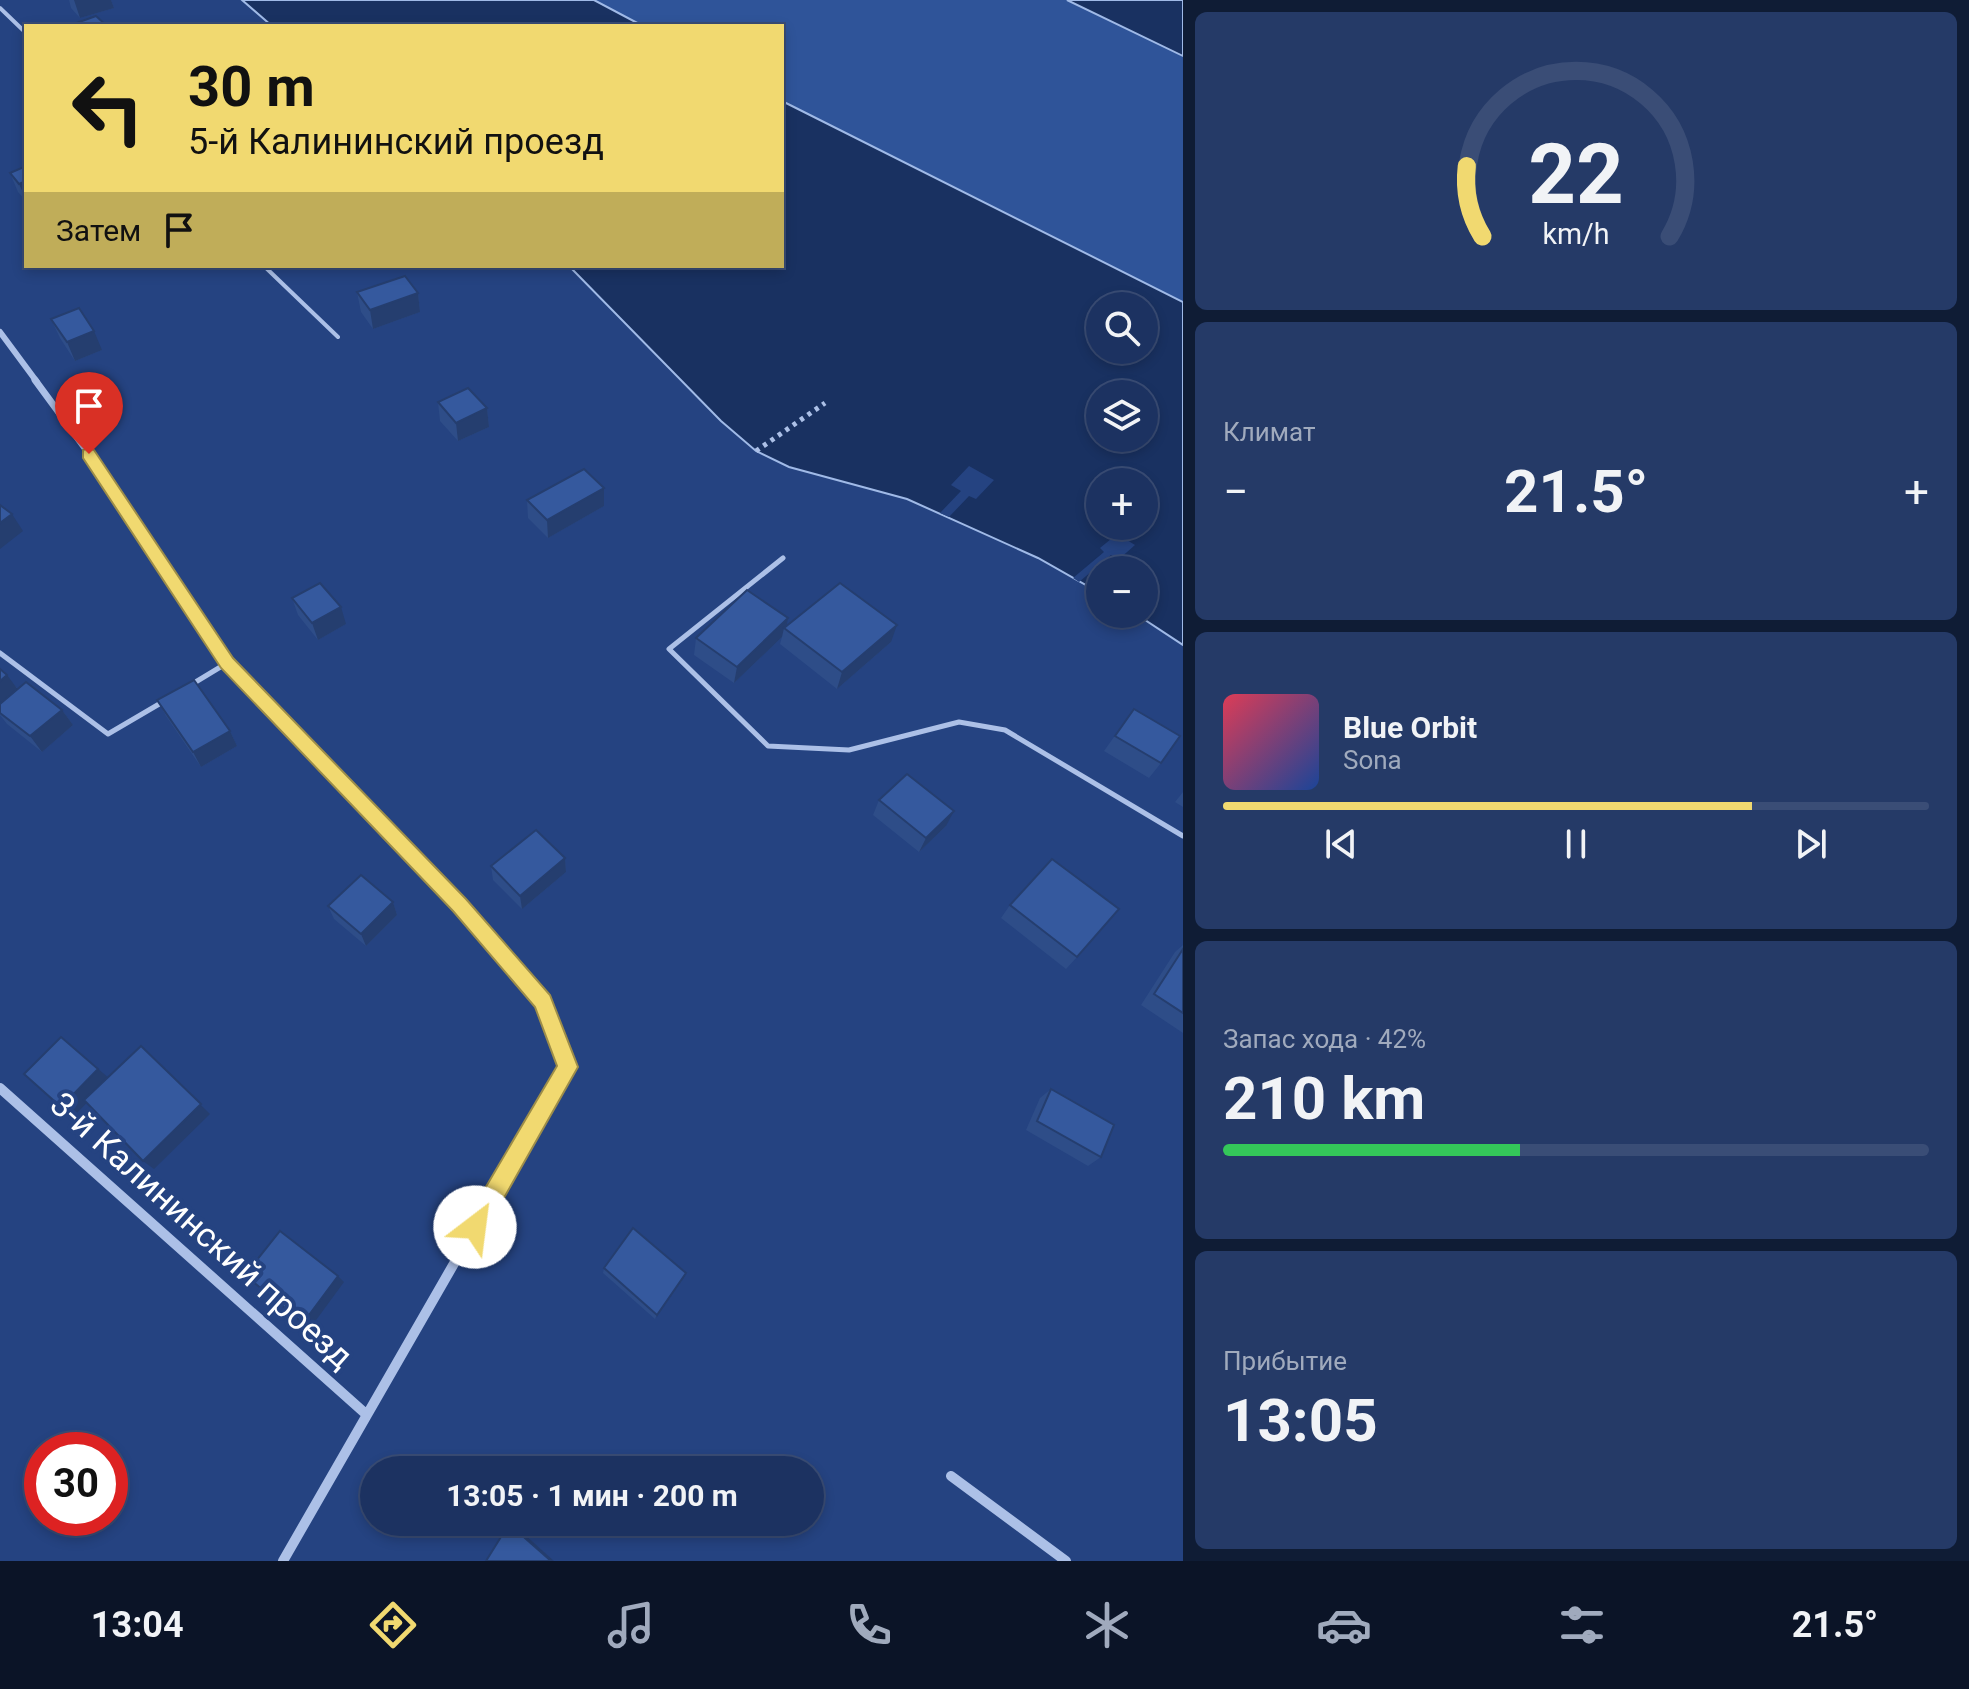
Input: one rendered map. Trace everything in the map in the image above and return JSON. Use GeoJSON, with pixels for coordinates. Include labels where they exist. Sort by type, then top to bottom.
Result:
{"type":"FeatureCollection","features":[{"type":"Feature","properties":{"kind":"street"},"geometry":{"type":"LineString","coordinates":[[0,332],[107,478],[227,663],[459,905],[543,1002],[567,1067],[283,1561]]}},
{"type":"Feature","properties":{"kind":"street","name":"3-й Калининский проезд"},"geometry":{"type":"LineString","coordinates":[[0,1088],[367,1415]]}},
{"type":"Feature","properties":{"kind":"street"},"geometry":{"type":"LineString","coordinates":[[951,1476],[1066,1561]]}},
{"type":"Feature","properties":{"kind":"lane"},"geometry":{"type":"LineString","coordinates":[[0,8],[24,31]]}},
{"type":"Feature","properties":{"kind":"lane"},"geometry":{"type":"LineString","coordinates":[[266,268],[338,337]]}},
{"type":"Feature","properties":{"kind":"lane"},"geometry":{"type":"LineString","coordinates":[[783,558],[669,649],[768,746],[849,750],[959,722],[1005,730],[1183,836]]}},
{"type":"Feature","properties":{"kind":"lane"},"geometry":{"type":"LineString","coordinates":[[0,653],[108,734],[174,695]]}},
{"type":"Feature","properties":{"kind":"lane"},"geometry":{"type":"LineString","coordinates":[[188,687],[227,663]]}},
{"type":"Feature","properties":{"kind":"path"},"geometry":{"type":"LineString","coordinates":[[756,451],[825,403]]}},
{"type":"Feature","properties":{"kind":"shaded area"},"geometry":{"type":"Polygon","coordinates":[[[242,0],[594,0],[639,24],[270,24],[242,0]]]}},
{"type":"Feature","properties":{"kind":"shaded area"},"geometry":{"type":"Polygon","coordinates":[[[594,0],[1067,0],[1183,56],[1183,302],[784,102],[784,24],[639,24],[594,0]]]}},
{"type":"Feature","properties":{"kind":"shaded area"},"geometry":{"type":"Polygon","coordinates":[[[1067,0],[1183,0],[1183,56],[1067,0]]]}},
{"type":"Feature","properties":{"kind":"shaded area"},"geometry":{"type":"Polygon","coordinates":[[[784,102],[1183,302],[1183,645],[1157,628],[1158,556],[1086,556],[1086,585],[1038,558],[907,499],[789,467],[756,451],[721,421],[571,268],[784,268],[784,102]]]}},
{"type":"Feature","properties":{"kind":"pier"},"geometry":{"type":"Polygon","coordinates":[[[969,466],[994,480],[976,499],[969,496],[949,517],[940,513],[961,491],[951,485],[969,466]]]}},
{"type":"Feature","properties":{"kind":"pier"},"geometry":{"type":"Polygon","coordinates":[[[1110,540],[1127,540],[1135,545],[1123,556],[1099,556],[1104,552],[1100,548],[1110,540]]]}},
{"type":"Feature","properties":{"kind":"pier"},"geometry":{"type":"Polygon","coordinates":[[[1086,567],[1086,576],[1079,582],[1073,578],[1086,567]]]}},
{"type":"Feature","properties":{"kind":"building"},"geometry":{"type":"Polygon","coordinates":[[[96,16],[105,24],[74,24],[96,16]]]}},
{"type":"Feature","properties":{"kind":"building"},"geometry":{"type":"Polygon","coordinates":[[[24,167],[24,182],[19,184],[10,173],[24,167]]]}},
{"type":"Feature","properties":{"kind":"building"},"geometry":{"type":"Polygon","coordinates":[[[405,276],[418,293],[370,310],[357,292],[405,276]]]}},
{"type":"Feature","properties":{"kind":"building"},"geometry":{"type":"Polygon","coordinates":[[[79,308],[94,331],[67,342],[51,319],[79,308]]]}},
{"type":"Feature","properties":{"kind":"building"},"geometry":{"type":"Polygon","coordinates":[[[468,388],[487,408],[456,423],[438,402],[468,388]]]}},
{"type":"Feature","properties":{"kind":"building"},"geometry":{"type":"Polygon","coordinates":[[[584,469],[604,488],[547,520],[527,500],[584,469]]]}},
{"type":"Feature","properties":{"kind":"building"},"geometry":{"type":"Polygon","coordinates":[[[0,505],[12,514],[0,523],[0,505]]]}},
{"type":"Feature","properties":{"kind":"building"},"geometry":{"type":"Polygon","coordinates":[[[320,583],[341,607],[312,623],[292,598],[320,583]]]}},
{"type":"Feature","properties":{"kind":"building"},"geometry":{"type":"Polygon","coordinates":[[[840,583],[897,625],[842,672],[784,628],[840,583]]]}},
{"type":"Feature","properties":{"kind":"building"},"geometry":{"type":"Polygon","coordinates":[[[747,590],[788,618],[737,667],[696,638],[747,590]]]}},
{"type":"Feature","properties":{"kind":"building"},"geometry":{"type":"Polygon","coordinates":[[[0,669],[7,675],[0,681],[0,669]]]}},
{"type":"Feature","properties":{"kind":"building"},"geometry":{"type":"Polygon","coordinates":[[[194,680],[230,731],[193,752],[157,700],[194,680]]]}},
{"type":"Feature","properties":{"kind":"building"},"geometry":{"type":"Polygon","coordinates":[[[26,682],[62,710],[30,736],[0,713],[0,704],[26,682]]]}},
{"type":"Feature","properties":{"kind":"building"},"geometry":{"type":"Polygon","coordinates":[[[1134,709],[1180,736],[1161,763],[1115,736],[1134,709]]]}},
{"type":"Feature","properties":{"kind":"building"},"geometry":{"type":"Polygon","coordinates":[[[907,774],[954,811],[926,838],[879,800],[907,774]]]}},
{"type":"Feature","properties":{"kind":"building"},"geometry":{"type":"Polygon","coordinates":[[[536,830],[565,858],[520,896],[491,866],[536,830]]]}},
{"type":"Feature","properties":{"kind":"building"},"geometry":{"type":"Polygon","coordinates":[[[1052,859],[1119,909],[1077,957],[1010,905],[1052,859]]]}},
{"type":"Feature","properties":{"kind":"building"},"geometry":{"type":"Polygon","coordinates":[[[361,875],[393,902],[361,934],[328,906],[361,875]]]}},
{"type":"Feature","properties":{"kind":"building"},"geometry":{"type":"Polygon","coordinates":[[[1183,949],[1183,1013],[1154,994],[1183,949]]]}},
{"type":"Feature","properties":{"kind":"building"},"geometry":{"type":"Polygon","coordinates":[[[61,1037],[98,1069],[61,1107],[24,1074],[61,1037]]]}},
{"type":"Feature","properties":{"kind":"building"},"geometry":{"type":"Polygon","coordinates":[[[141,1046],[201,1104],[143,1161],[84,1100],[141,1046]]]}},
{"type":"Feature","properties":{"kind":"building"},"geometry":{"type":"Polygon","coordinates":[[[1051,1089],[1114,1125],[1101,1157],[1037,1121],[1051,1089]]]}},
{"type":"Feature","properties":{"kind":"building"},"geometry":{"type":"Polygon","coordinates":[[[633,1228],[686,1273],[657,1315],[604,1268],[633,1228]]]}},
{"type":"Feature","properties":{"kind":"building"},"geometry":{"type":"Polygon","coordinates":[[[280,1231],[338,1276],[303,1323],[245,1275],[280,1231]]]}},
{"type":"Feature","properties":{"kind":"building"},"geometry":{"type":"Polygon","coordinates":[[[502,1536],[523,1536],[551,1561],[486,1561],[502,1536]]]}},
{"type":"Feature","properties":{"kind":"route"},"geometry":{"type":"LineString","coordinates":[[89,454],[227,663],[459,905],[543,1002],[567,1067],[475,1227]]}}]}
